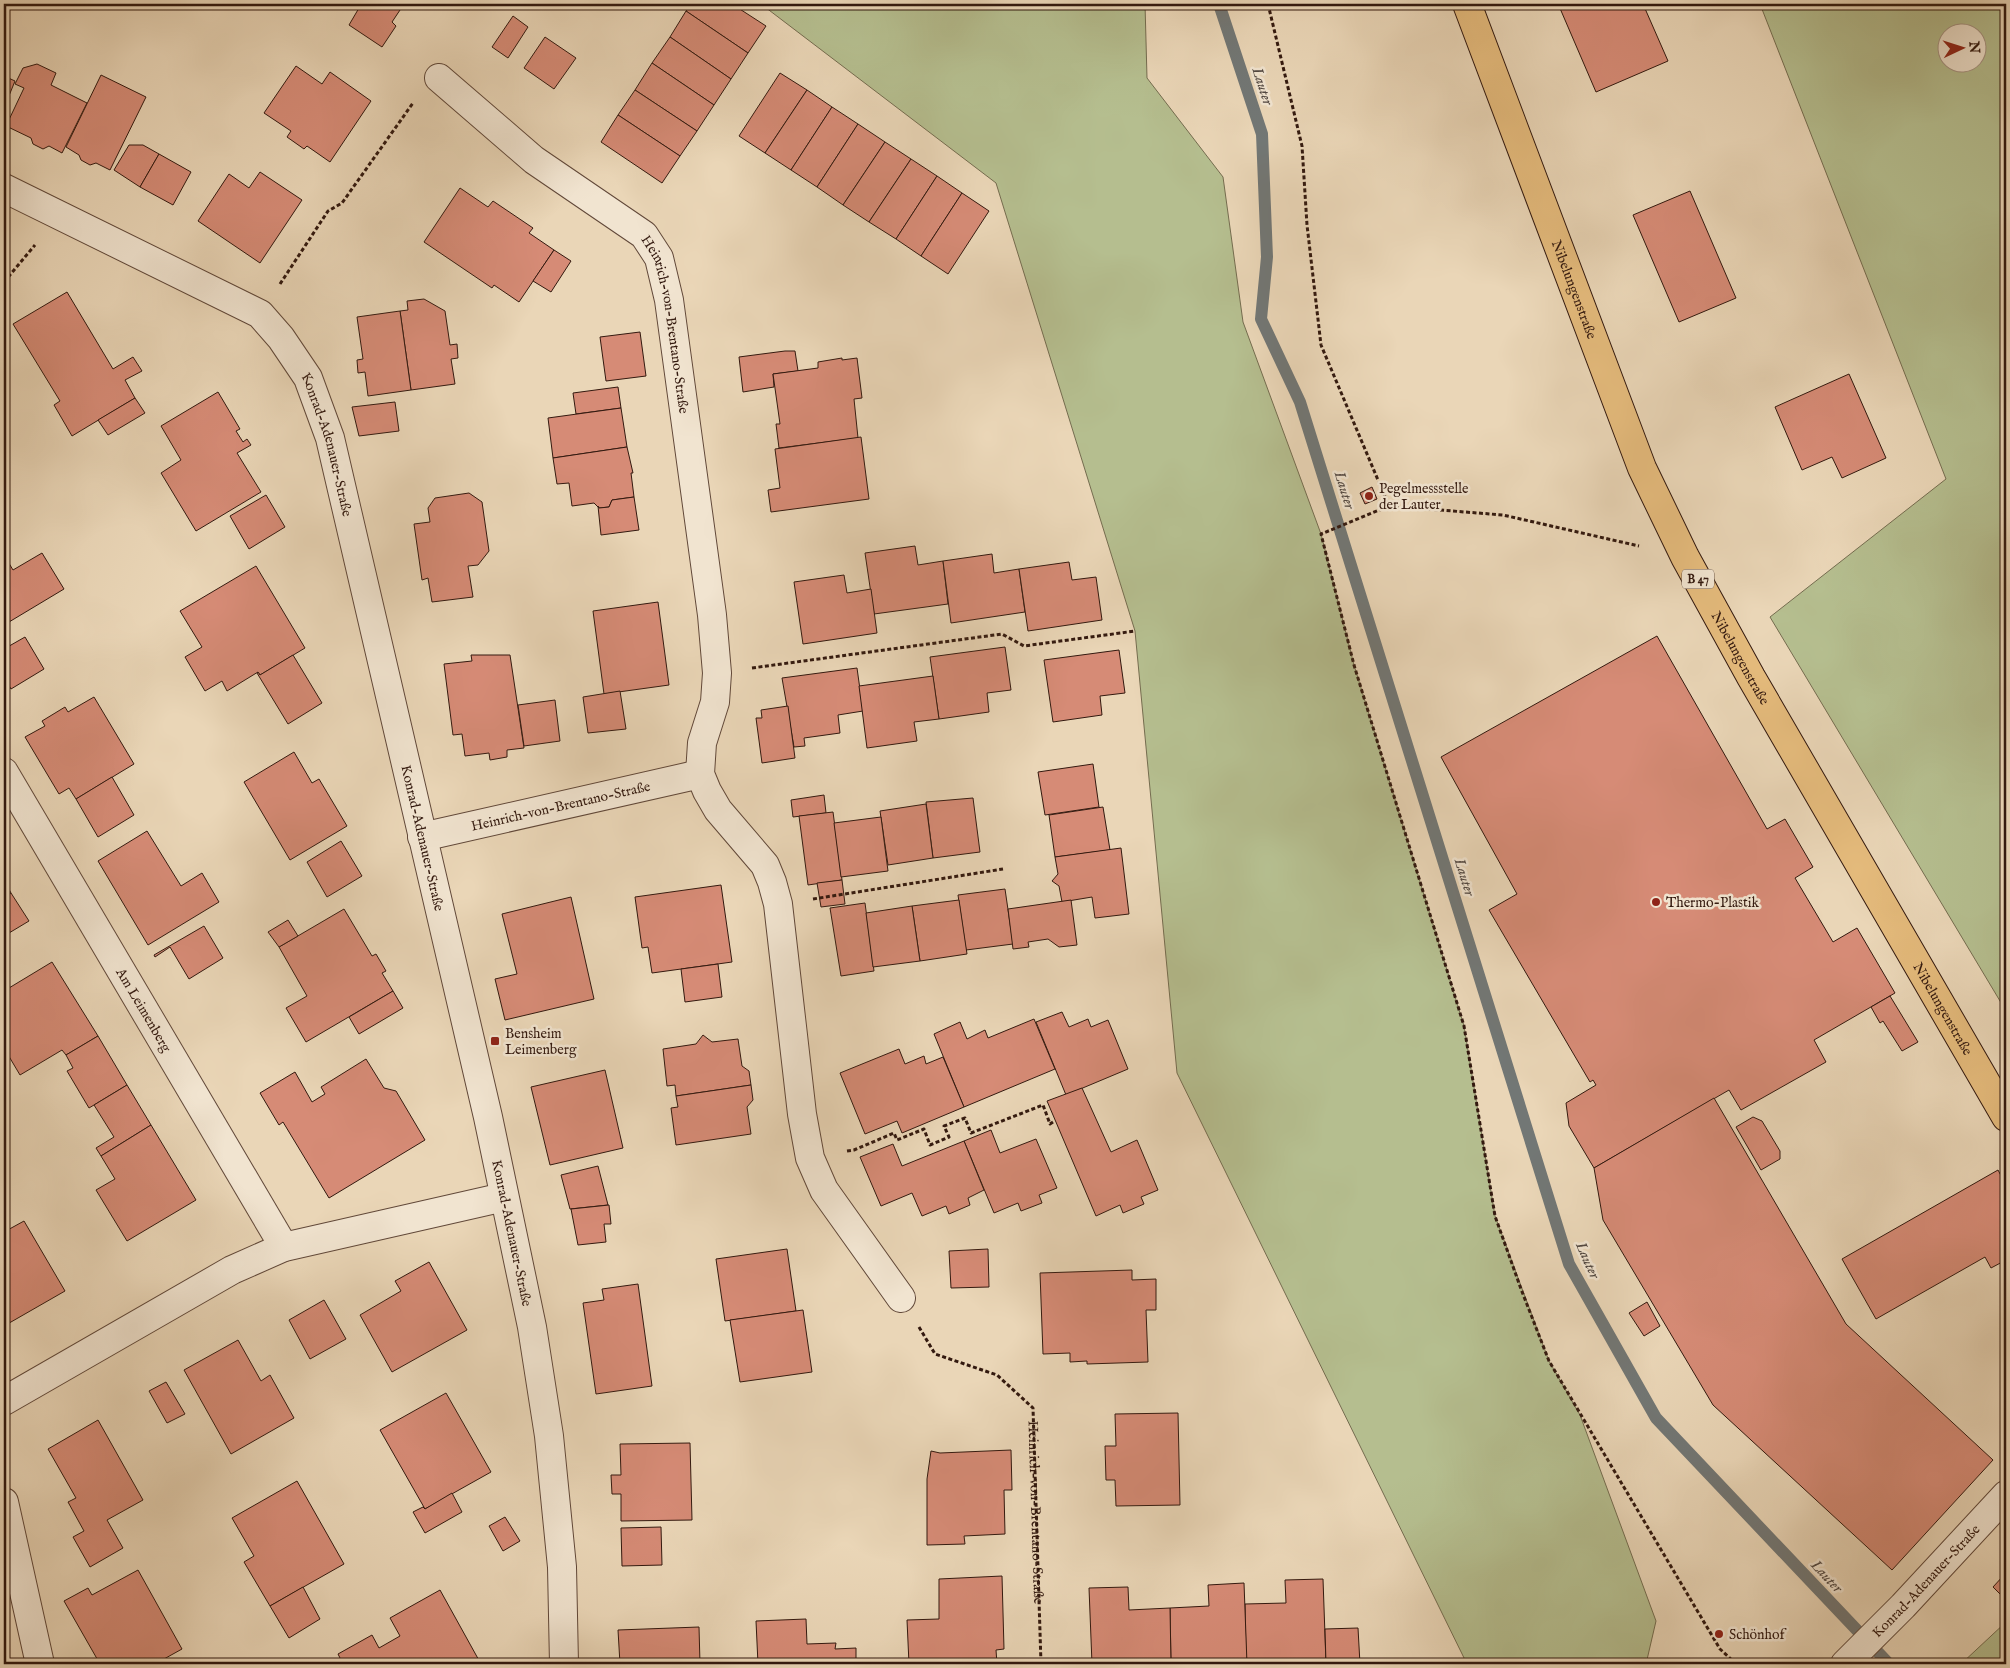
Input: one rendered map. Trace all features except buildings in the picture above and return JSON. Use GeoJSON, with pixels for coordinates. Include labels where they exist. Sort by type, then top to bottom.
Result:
{"type":"FeatureCollection","features":[{"type":"Feature","properties":{"kind":"main road","name":"Nibelungenstraße"},"geometry":{"type":"LineString","coordinates":[[1467,4],[1642,468],[1685,557],[1761,695],[2006,1117]]}},
{"type":"Feature","properties":{"kind":"street","name":"Heinrich-von-Brentano-Straße"},"geometry":{"type":"LineString","coordinates":[[439,78],[534,160],[644,235],[659,258],[670,310],[710,605],[717,673],[715,702],[702,743],[700,774],[707,792],[718,810],[765,865],[772,882],[778,904],[802,1114],[810,1158],[824,1190],[901,1298]]}},
{"type":"Feature","properties":{"kind":"street","name":"Konrad-Adenauer-Straße"},"geometry":{"type":"LineString","coordinates":[[4,188],[260,314],[281,338],[308,378],[330,438],[488,1117],[532,1327],[549,1436],[562,1568],[564,1664]]}},
{"type":"Feature","properties":{"kind":"street","name":"Am Leimenberg"},"geometry":{"type":"LineString","coordinates":[[4,772],[284,1247]]}},
{"type":"Feature","properties":{"kind":"street","name":"Heinrich-von-Brentano-Straße"},"geometry":{"type":"LineString","coordinates":[[422,837],[700,774]]}},
{"type":"Feature","properties":{"kind":"street"},"geometry":{"type":"LineString","coordinates":[[4,1401],[232,1270],[284,1247],[504,1197]]}},
{"type":"Feature","properties":{"kind":"street","name":"Konrad-Adenauer-Straße"},"geometry":{"type":"LineString","coordinates":[[1845,1664],[1903,1606],[2006,1495]]}},
{"type":"Feature","properties":{"kind":"street"},"geometry":{"type":"LineString","coordinates":[[4,1502],[40,1664]]}},
{"type":"Feature","properties":{"kind":"path"},"geometry":{"type":"LineString","coordinates":[[1268,4],[1302,146],[1307,226],[1321,345],[1389,506]]}},
{"type":"Feature","properties":{"kind":"path"},"geometry":{"type":"LineString","coordinates":[[260,314],[328,211],[342,203],[413,104],[439,78]]}},
{"type":"Feature","properties":{"kind":"path"},"geometry":{"type":"LineString","coordinates":[[4,282],[60,215]]}},
{"type":"Feature","properties":{"kind":"path"},"geometry":{"type":"LineString","coordinates":[[1685,557],[1503,515],[1389,506],[1321,534],[1354,665],[1464,1026],[1495,1216],[1521,1289],[1548,1361],[1720,1649],[1736,1664]]}},
{"type":"Feature","properties":{"kind":"path"},"geometry":{"type":"LineString","coordinates":[[717,673],[1002,634],[1024,646],[1135,631]]}},
{"type":"Feature","properties":{"kind":"path"},"geometry":{"type":"LineString","coordinates":[[778,904],[1003,869]]}},
{"type":"Feature","properties":{"kind":"path"},"geometry":{"type":"LineString","coordinates":[[810,1158],[854,1150],[894,1133],[897,1140],[924,1129],[930,1144],[949,1137],[944,1126],[966,1118],[971,1133],[1042,1105],[1050,1124],[1054,1122]]}},
{"type":"Feature","properties":{"kind":"path","name":"Heinrich-von-Brentano-Straße"},"geometry":{"type":"LineString","coordinates":[[901,1298],[935,1354],[997,1375],[1033,1408],[1041,1664]]}},
{"type":"Feature","properties":{"kind":"green space"},"geometry":{"type":"Polygon","coordinates":[[[761,4],[1145,4],[1147,78],[1223,177],[1243,322],[1321,534],[1354,665],[1464,1026],[1495,1216],[1549,1361],[1580,1415],[1656,1621],[1646,1664],[1467,1664],[1177,1073],[1135,631],[996,183],[761,4]]]}},
{"type":"Feature","properties":{"kind":"green space"},"geometry":{"type":"Polygon","coordinates":[[[1760,4],[2006,4],[2006,1011],[1770,617],[1946,479],[1760,4]]]}},
{"type":"Feature","properties":{"kind":"green space"},"geometry":{"type":"Polygon","coordinates":[[[2006,1622],[2006,1664],[1961,1664],[2006,1622]]]}},
{"type":"Feature","properties":{"kind":"waterway","name":"Lauter"},"geometry":{"type":"LineString","coordinates":[[1219,4],[1262,134],[1267,257],[1261,319],[1300,402],[1569,1264],[1656,1418],[1889,1664]]}},
{"type":"Feature","properties":{"kind":"place","name":"Pegelmessstelle der Lauter"},"geometry":{"type":"Point","coordinates":[1369,496]}},
{"type":"Feature","properties":{"kind":"place","name":"Thermo-Plastik"},"geometry":{"type":"Point","coordinates":[1656,902]}},
{"type":"Feature","properties":{"kind":"place","name":"Bensheim Leimenberg"},"geometry":{"type":"Point","coordinates":[495,1041]}},
{"type":"Feature","properties":{"kind":"place","name":"Schönhof"},"geometry":{"type":"Point","coordinates":[1719,1634]}}]}
